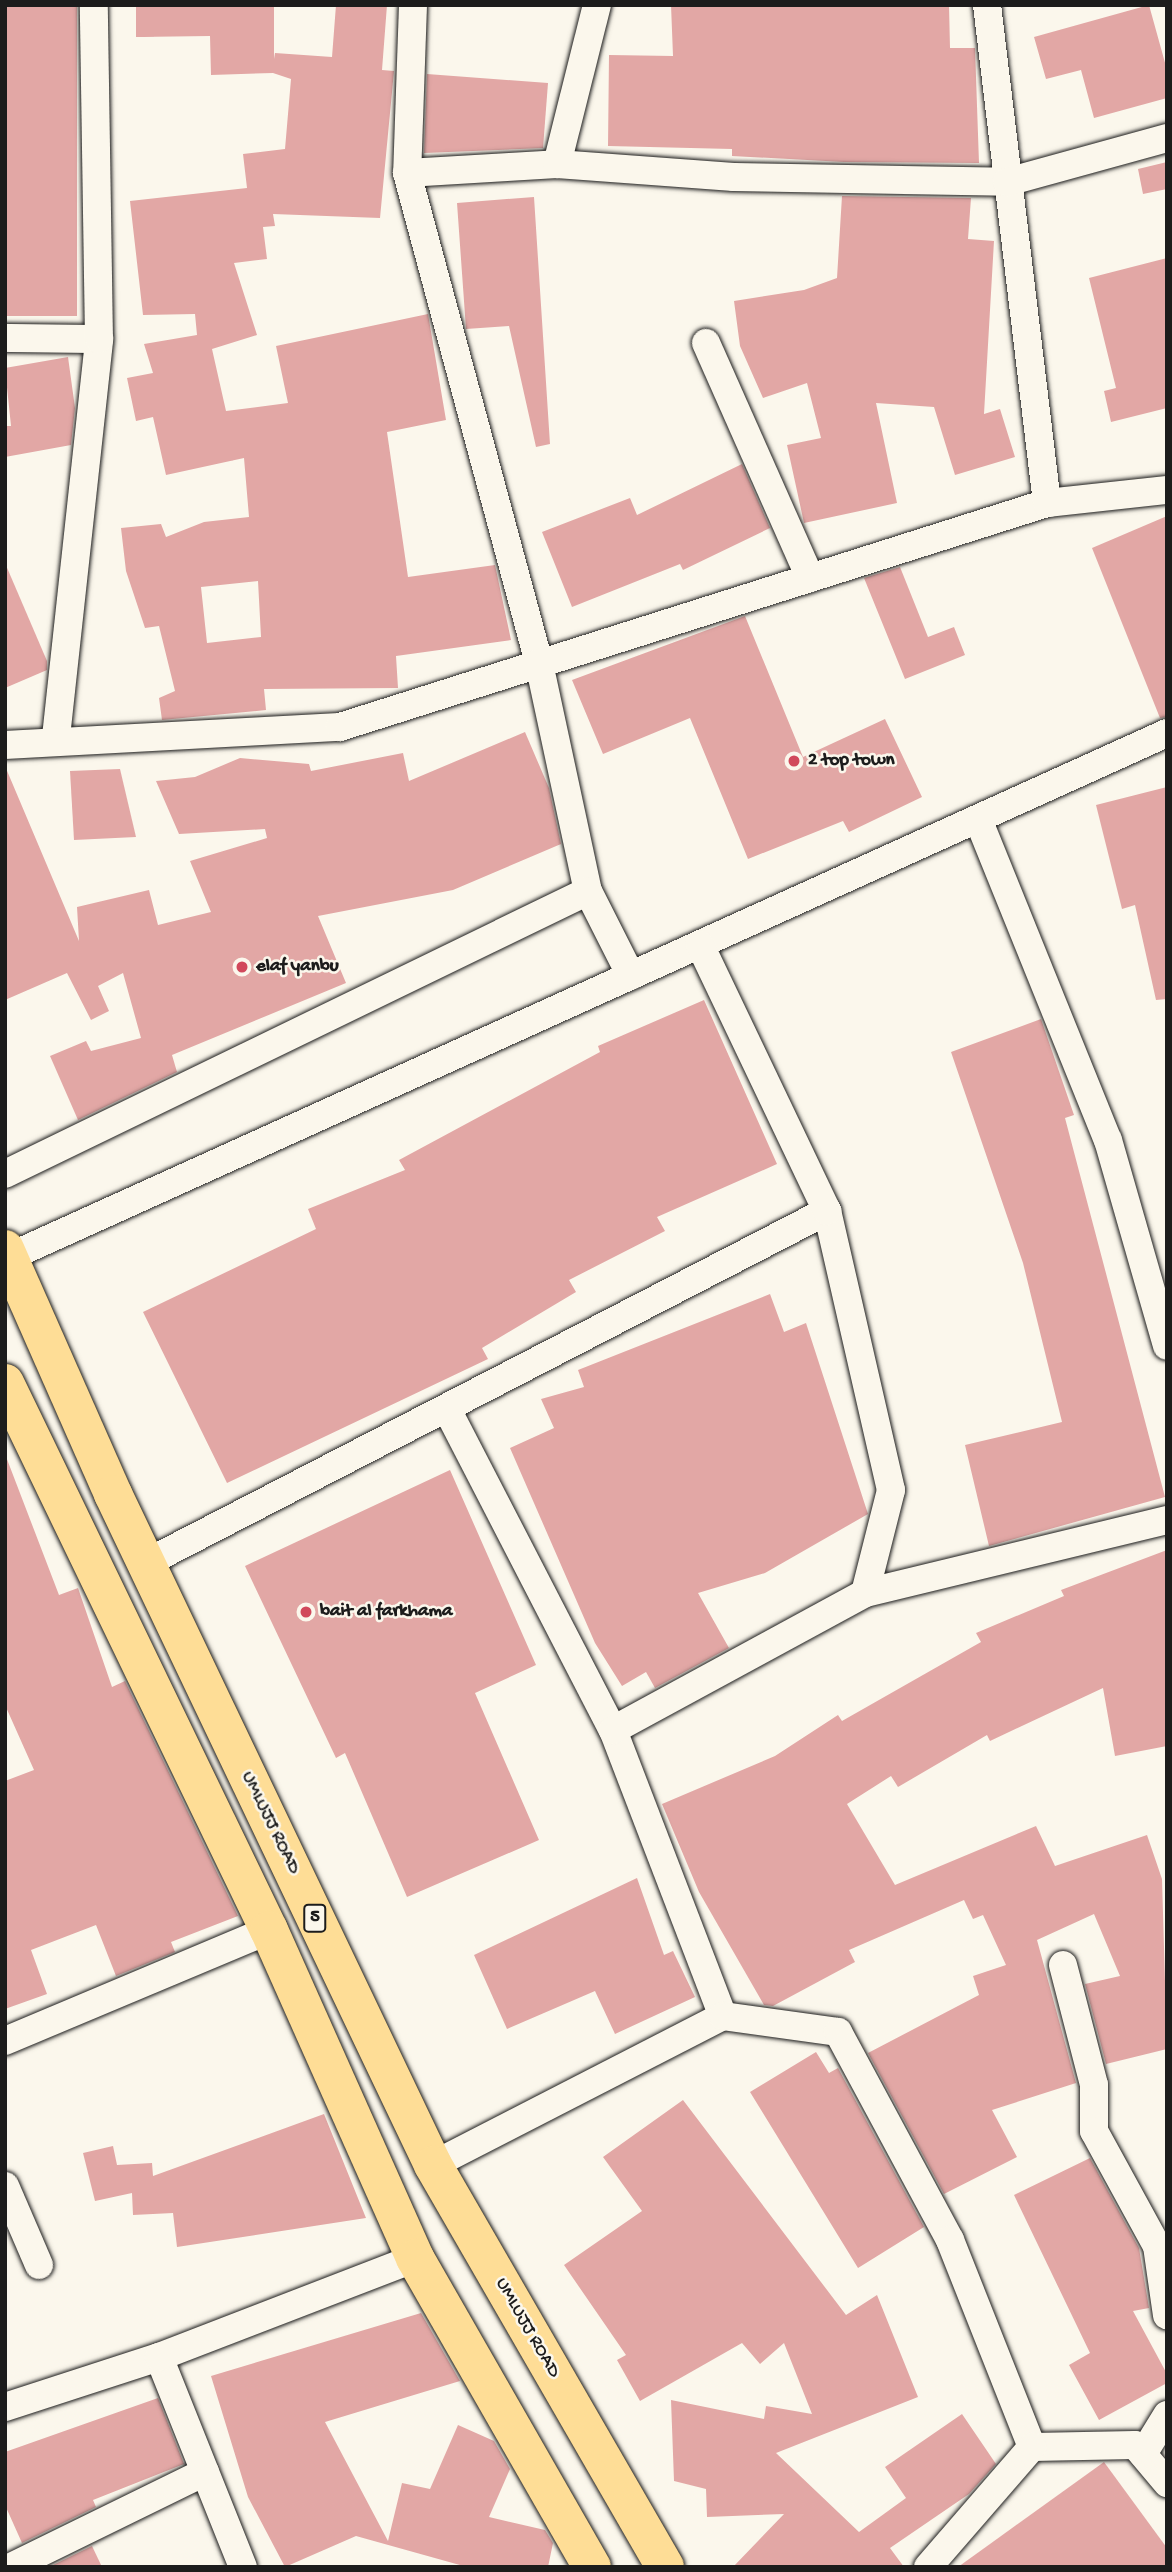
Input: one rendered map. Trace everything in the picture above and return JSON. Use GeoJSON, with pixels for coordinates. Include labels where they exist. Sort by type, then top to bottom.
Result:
{"type":"FeatureCollection","features":[{"type":"Feature","properties":{"kind":"highway","name":"UMLUJJ ROAD"},"geometry":{"type":"LineString","coordinates":[[7,1253],[146,1563],[433,2165],[665,2567]]}},
{"type":"Feature","properties":{"kind":"highway"},"geometry":{"type":"LineString","coordinates":[[5,1383],[269,1930],[415,2258],[592,2567]]}},
{"type":"Feature","properties":{"kind":"street"},"geometry":{"type":"LineString","coordinates":[[56,737],[99,339],[94,5]]}},
{"type":"Feature","properties":{"kind":"street"},"geometry":{"type":"LineString","coordinates":[[413,5],[407,173],[539,663],[588,891],[631,976]]}},
{"type":"Feature","properties":{"kind":"street"},"geometry":{"type":"LineString","coordinates":[[557,164],[597,5]]}},
{"type":"Feature","properties":{"kind":"street"},"geometry":{"type":"LineString","coordinates":[[987,5],[1047,503]]}},
{"type":"Feature","properties":{"kind":"street"},"geometry":{"type":"LineString","coordinates":[[407,173],[557,164],[734,177],[1007,182],[1167,138]]}},
{"type":"Feature","properties":{"kind":"street"},"geometry":{"type":"LineString","coordinates":[[5,338],[99,339]]}},
{"type":"Feature","properties":{"kind":"street"},"geometry":{"type":"LineString","coordinates":[[706,343],[810,578]]}},
{"type":"Feature","properties":{"kind":"street"},"geometry":{"type":"LineString","coordinates":[[5,745],[56,737],[340,727],[1047,503],[1167,490]]}},
{"type":"Feature","properties":{"kind":"street"},"geometry":{"type":"LineString","coordinates":[[7,1253],[631,976],[1167,733]]}},
{"type":"Feature","properties":{"kind":"street"},"geometry":{"type":"LineString","coordinates":[[978,819],[1108,1140],[1167,1346]]}},
{"type":"Feature","properties":{"kind":"street"},"geometry":{"type":"LineString","coordinates":[[5,1174],[588,891]]}},
{"type":"Feature","properties":{"kind":"street"},"geometry":{"type":"LineString","coordinates":[[700,945],[827,1211],[891,1490],[865,1593]]}},
{"type":"Feature","properties":{"kind":"street"},"geometry":{"type":"LineString","coordinates":[[146,1563],[827,1211]]}},
{"type":"Feature","properties":{"kind":"street"},"geometry":{"type":"LineString","coordinates":[[447,1409],[613,1730],[723,2016]]}},
{"type":"Feature","properties":{"kind":"street"},"geometry":{"type":"LineString","coordinates":[[613,1730],[865,1593],[1167,1520]]}},
{"type":"Feature","properties":{"kind":"street"},"geometry":{"type":"LineString","coordinates":[[5,2041],[269,1930]]}},
{"type":"Feature","properties":{"kind":"street"},"geometry":{"type":"LineString","coordinates":[[1063,1965],[1094,2085],[1094,2131],[1162,2245],[1167,2315]]}},
{"type":"Feature","properties":{"kind":"street"},"geometry":{"type":"LineString","coordinates":[[433,2165],[723,2016],[838,2032],[950,2240],[1032,2447]]}},
{"type":"Feature","properties":{"kind":"street"},"geometry":{"type":"LineString","coordinates":[[5,2186],[39,2265]]}},
{"type":"Feature","properties":{"kind":"street"},"geometry":{"type":"LineString","coordinates":[[5,2407],[159,2357],[415,2258]]}},
{"type":"Feature","properties":{"kind":"street"},"geometry":{"type":"LineString","coordinates":[[159,2357],[243,2567]]}},
{"type":"Feature","properties":{"kind":"street"},"geometry":{"type":"LineString","coordinates":[[1143,2454],[1167,2415]]}},
{"type":"Feature","properties":{"kind":"street"},"geometry":{"type":"LineString","coordinates":[[928,2567],[1032,2447],[1135,2445],[1167,2483]]}},
{"type":"Feature","properties":{"kind":"street"},"geometry":{"type":"LineString","coordinates":[[11,2567],[205,2472]]}},
{"type":"Feature","properties":{"kind":"building"},"geometry":{"type":"Polygon","coordinates":[[[5,5],[77,5],[77,316],[5,316],[5,5]]]}},
{"type":"Feature","properties":{"kind":"building"},"geometry":{"type":"Polygon","coordinates":[[[136,5],[274,5],[274,59],[275,53],[332,57],[336,5],[387,5],[382,70],[394,71],[380,218],[273,214],[275,226],[263,227],[267,259],[234,263],[257,335],[212,349],[226,411],[288,403],[276,346],[428,314],[446,420],[387,432],[408,577],[495,565],[511,640],[396,656],[398,688],[264,689],[266,710],[162,720],[159,698],[175,691],[159,626],[145,628],[126,571],[121,528],[161,524],[166,537],[204,522],[249,517],[244,458],[166,475],[153,417],[136,421],[127,378],[153,373],[144,344],[197,335],[195,314],[143,315],[130,201],[247,188],[243,154],[285,149],[291,79],[273,73],[211,75],[210,36],[136,37],[136,5]],[[258,581],[201,587],[207,643],[261,637],[258,581]]]}},
{"type":"Feature","properties":{"kind":"building"},"geometry":{"type":"Polygon","coordinates":[[[671,5],[949,5],[950,48],[975,48],[979,163],[844,162],[732,156],[732,149],[608,146],[609,55],[673,56],[671,5]]]}},
{"type":"Feature","properties":{"kind":"building"},"geometry":{"type":"Polygon","coordinates":[[[1149,5],[1167,70],[1167,98],[1094,118],[1081,70],[1046,79],[1034,37],[1149,5]]]}},
{"type":"Feature","properties":{"kind":"building"},"geometry":{"type":"Polygon","coordinates":[[[427,74],[548,83],[543,148],[424,153],[427,74]]]}},
{"type":"Feature","properties":{"kind":"building"},"geometry":{"type":"Polygon","coordinates":[[[1167,162],[1167,189],[1143,194],[1138,169],[1167,162]]]}},
{"type":"Feature","properties":{"kind":"building"},"geometry":{"type":"Polygon","coordinates":[[[842,196],[971,198],[968,239],[994,241],[984,414],[1000,409],[1015,457],[955,475],[934,407],[876,403],[897,503],[804,523],[787,445],[821,438],[807,383],[763,398],[740,346],[734,301],[804,290],[837,278],[842,196]]]}},
{"type":"Feature","properties":{"kind":"building"},"geometry":{"type":"Polygon","coordinates":[[[534,197],[550,444],[536,447],[509,326],[466,329],[457,203],[534,197]]]}},
{"type":"Feature","properties":{"kind":"building"},"geometry":{"type":"Polygon","coordinates":[[[1167,258],[1167,408],[1111,422],[1104,391],[1116,388],[1089,278],[1167,258]]]}},
{"type":"Feature","properties":{"kind":"building"},"geometry":{"type":"Polygon","coordinates":[[[68,357],[75,408],[71,445],[5,457],[5,426],[11,426],[5,368],[68,357]]]}},
{"type":"Feature","properties":{"kind":"building"},"geometry":{"type":"Polygon","coordinates":[[[742,464],[770,528],[683,570],[680,564],[572,607],[542,532],[630,498],[637,515],[742,464]]]}},
{"type":"Feature","properties":{"kind":"building"},"geometry":{"type":"Polygon","coordinates":[[[1167,516],[1167,717],[1160,718],[1092,548],[1167,516]]]}},
{"type":"Feature","properties":{"kind":"building"},"geometry":{"type":"Polygon","coordinates":[[[5,563],[47,661],[47,670],[5,688],[5,563]]]}},
{"type":"Feature","properties":{"kind":"building"},"geometry":{"type":"Polygon","coordinates":[[[900,567],[928,637],[954,627],[965,655],[905,679],[864,578],[900,567]]]}},
{"type":"Feature","properties":{"kind":"building"},"geometry":{"type":"Polygon","coordinates":[[[745,616],[803,757],[885,719],[922,797],[849,832],[843,821],[748,859],[690,718],[603,754],[572,680],[745,616]]]}},
{"type":"Feature","properties":{"kind":"building"},"geometry":{"type":"Polygon","coordinates":[[[525,732],[549,788],[561,844],[453,890],[318,916],[346,983],[172,1055],[177,1072],[78,1120],[50,1056],[86,1041],[91,1051],[141,1038],[123,973],[98,986],[109,1011],[91,1020],[67,973],[5,1000],[5,766],[79,941],[77,907],[149,890],[158,925],[211,912],[190,861],[267,838],[265,829],[179,834],[156,781],[195,777],[240,758],[309,764],[311,771],[403,753],[409,781],[525,732]]]}},
{"type":"Feature","properties":{"kind":"building"},"geometry":{"type":"Polygon","coordinates":[[[120,769],[136,837],[74,840],[70,771],[120,769]]]}},
{"type":"Feature","properties":{"kind":"building"},"geometry":{"type":"Polygon","coordinates":[[[1167,787],[1167,999],[1156,1000],[1135,905],[1122,909],[1096,805],[1167,787]]]}},
{"type":"Feature","properties":{"kind":"building"},"geometry":{"type":"Polygon","coordinates":[[[704,1000],[777,1164],[657,1217],[665,1231],[569,1280],[576,1292],[482,1348],[488,1359],[227,1483],[143,1312],[316,1229],[308,1209],[405,1170],[399,1160],[600,1052],[598,1046],[704,1000]]]}},
{"type":"Feature","properties":{"kind":"building"},"geometry":{"type":"Polygon","coordinates":[[[1041,1019],[1074,1115],[1065,1118],[1165,1497],[989,1546],[965,1445],[1062,1422],[1023,1263],[951,1052],[1041,1019]]]}},
{"type":"Feature","properties":{"kind":"building"},"geometry":{"type":"Polygon","coordinates":[[[770,1294],[784,1332],[806,1323],[868,1514],[765,1573],[698,1593],[729,1648],[655,1688],[646,1672],[622,1686],[595,1643],[510,1448],[554,1428],[541,1399],[584,1387],[578,1370],[770,1294]]]}},
{"type":"Feature","properties":{"kind":"building"},"geometry":{"type":"Polygon","coordinates":[[[5,1454],[59,1595],[78,1588],[112,1687],[125,1681],[238,1916],[171,1942],[175,1952],[116,1976],[96,1925],[31,1950],[47,1994],[5,2009],[5,1781],[34,1770],[5,1705],[5,1454]]]}},
{"type":"Feature","properties":{"kind":"building"},"geometry":{"type":"Polygon","coordinates":[[[450,1470],[536,1665],[475,1693],[539,1840],[407,1897],[345,1753],[336,1758],[245,1566],[450,1470]]]}},
{"type":"Feature","properties":{"kind":"building"},"geometry":{"type":"Polygon","coordinates":[[[1167,1550],[1167,1746],[1115,1756],[1103,1688],[990,1741],[987,1735],[898,1787],[891,1776],[847,1804],[895,1885],[1036,1826],[1055,1866],[1147,1835],[1162,1879],[1167,2049],[1106,2064],[1085,1984],[1120,1976],[1094,1914],[1037,1940],[1076,2083],[992,2110],[1017,2157],[944,2194],[868,2053],[979,1995],[973,1976],[1006,1965],[983,1915],[973,1919],[964,1900],[849,1950],[855,1962],[773,2006],[764,2005],[699,1892],[662,1804],[775,1756],[838,1715],[842,1721],[981,1642],[976,1633],[1064,1596],[1061,1590],[1167,1550]]]}},
{"type":"Feature","properties":{"kind":"building"},"geometry":{"type":"Polygon","coordinates":[[[637,1878],[664,1955],[673,1951],[695,1997],[615,2034],[595,1991],[507,2029],[474,1955],[637,1878]]]}},
{"type":"Feature","properties":{"kind":"building"},"geometry":{"type":"Polygon","coordinates":[[[816,2052],[829,2073],[838,2068],[924,2227],[858,2268],[750,2092],[816,2052]]]}},
{"type":"Feature","properties":{"kind":"building"},"geometry":{"type":"Polygon","coordinates":[[[683,2100],[846,2315],[877,2295],[918,2397],[776,2453],[859,2532],[906,2498],[885,2467],[962,2414],[996,2464],[969,2494],[890,2548],[904,2567],[733,2567],[784,2514],[707,2517],[706,2489],[674,2481],[671,2400],[764,2419],[766,2406],[812,2414],[784,2343],[760,2364],[742,2343],[640,2401],[617,2360],[626,2355],[564,2265],[642,2211],[603,2157],[683,2100]]]}},
{"type":"Feature","properties":{"kind":"building"},"geometry":{"type":"Polygon","coordinates":[[[324,2114],[366,2218],[177,2247],[173,2213],[133,2215],[132,2193],[95,2201],[83,2153],[113,2146],[117,2165],[152,2163],[153,2176],[324,2114]]]}},
{"type":"Feature","properties":{"kind":"building"},"geometry":{"type":"Polygon","coordinates":[[[1090,2158],[1139,2248],[1149,2308],[1133,2311],[1167,2374],[1167,2383],[1099,2420],[1069,2365],[1090,2353],[1014,2195],[1090,2158]]]}},
{"type":"Feature","properties":{"kind":"building"},"geometry":{"type":"Polygon","coordinates":[[[421,2313],[460,2381],[325,2422],[388,2541],[402,2483],[430,2489],[458,2425],[494,2441],[510,2469],[489,2517],[545,2530],[553,2543],[548,2567],[467,2567],[356,2536],[285,2567],[248,2497],[211,2376],[421,2313]]]}},
{"type":"Feature","properties":{"kind":"building"},"geometry":{"type":"Polygon","coordinates":[[[158,2398],[184,2464],[93,2500],[96,2507],[22,2543],[5,2505],[5,2452],[158,2398]]]}},
{"type":"Feature","properties":{"kind":"building"},"geometry":{"type":"Polygon","coordinates":[[[1104,2462],[1167,2548],[1167,2567],[958,2567],[1104,2462]]]}},
{"type":"Feature","properties":{"kind":"building"},"geometry":{"type":"Polygon","coordinates":[[[92,2546],[102,2567],[49,2567],[92,2546]]]}},
{"type":"Feature","properties":{"kind":"place","name":"2 top town"},"geometry":{"type":"Point","coordinates":[794,761]}},
{"type":"Feature","properties":{"kind":"place","name":"elaf yanbu"},"geometry":{"type":"Point","coordinates":[242,967]}},
{"type":"Feature","properties":{"kind":"place","name":"bait al farkhama"},"geometry":{"type":"Point","coordinates":[306,1612]}}]}
